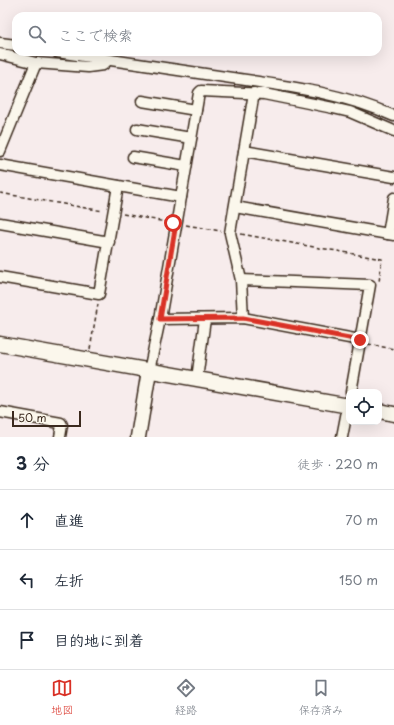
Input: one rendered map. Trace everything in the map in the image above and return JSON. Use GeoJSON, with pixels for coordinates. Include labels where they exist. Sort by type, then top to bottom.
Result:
{"type":"FeatureCollection","features":[{"type":"Feature","properties":{"kind":"street"},"geometry":{"type":"LineString","coordinates":[[0,43],[12,45]]}},
{"type":"Feature","properties":{"kind":"street"},"geometry":{"type":"LineString","coordinates":[[0,54],[36,63],[98,67],[103,65],[108,60]]}},
{"type":"Feature","properties":{"kind":"street"},"geometry":{"type":"LineString","coordinates":[[82,56],[254,81],[328,94],[362,104],[394,116]]}},
{"type":"Feature","properties":{"kind":"street"},"geometry":{"type":"LineString","coordinates":[[0,151],[36,63]]}},
{"type":"Feature","properties":{"kind":"street"},"geometry":{"type":"LineString","coordinates":[[138,437],[200,91],[254,93],[350,112],[394,131]]}},
{"type":"Feature","properties":{"kind":"street"},"geometry":{"type":"LineString","coordinates":[[243,318],[241,280],[230,233],[254,93]]}},
{"type":"Feature","properties":{"kind":"street"},"geometry":{"type":"LineString","coordinates":[[142,101],[196,110]]}},
{"type":"Feature","properties":{"kind":"street"},"geometry":{"type":"LineString","coordinates":[[137,129],[191,138]]}},
{"type":"Feature","properties":{"kind":"street"},"geometry":{"type":"LineString","coordinates":[[244,151],[394,177]]}},
{"type":"Feature","properties":{"kind":"street"},"geometry":{"type":"LineString","coordinates":[[133,157],[186,166]]}},
{"type":"Feature","properties":{"kind":"street"},"geometry":{"type":"LineString","coordinates":[[0,165],[181,197]]}},
{"type":"Feature","properties":{"kind":"street"},"geometry":{"type":"LineString","coordinates":[[0,277],[100,294],[118,186]]}},
{"type":"Feature","properties":{"kind":"street"},"geometry":{"type":"LineString","coordinates":[[235,207],[391,234],[394,198]]}},
{"type":"Feature","properties":{"kind":"street"},"geometry":{"type":"LineString","coordinates":[[0,223],[108,242]]}},
{"type":"Feature","properties":{"kind":"street"},"geometry":{"type":"LineString","coordinates":[[241,280],[370,285],[364,342],[352,389]]}},
{"type":"Feature","properties":{"kind":"street"},"geometry":{"type":"LineString","coordinates":[[160,319],[243,318],[364,342]]}},
{"type":"Feature","properties":{"kind":"street"},"geometry":{"type":"LineString","coordinates":[[197,379],[205,319]]}},
{"type":"Feature","properties":{"kind":"street"},"geometry":{"type":"LineString","coordinates":[[0,344],[149,371],[346,404]]}},
{"type":"Feature","properties":{"kind":"street"},"geometry":{"type":"LineString","coordinates":[[0,412],[61,423],[60,437]]}},
{"type":"Feature","properties":{"kind":"street"},"geometry":{"type":"LineString","coordinates":[[382,412],[394,414]]}},
{"type":"Feature","properties":{"kind":"street"},"geometry":{"type":"LineString","coordinates":[[342,437],[346,418]]}},
{"type":"Feature","properties":{"kind":"path"},"geometry":{"type":"LineString","coordinates":[[0,193],[176,223]]}},
{"type":"Feature","properties":{"kind":"path"},"geometry":{"type":"LineString","coordinates":[[89,360],[100,294]]}},
{"type":"Feature","properties":{"kind":"path"},"geometry":{"type":"LineString","coordinates":[[364,342],[394,349]]}},
{"type":"Feature","properties":{"kind":"route"},"geometry":{"type":"LineString","coordinates":[[173,223],[176,223],[160,319],[243,318],[360,340]]}}]}
